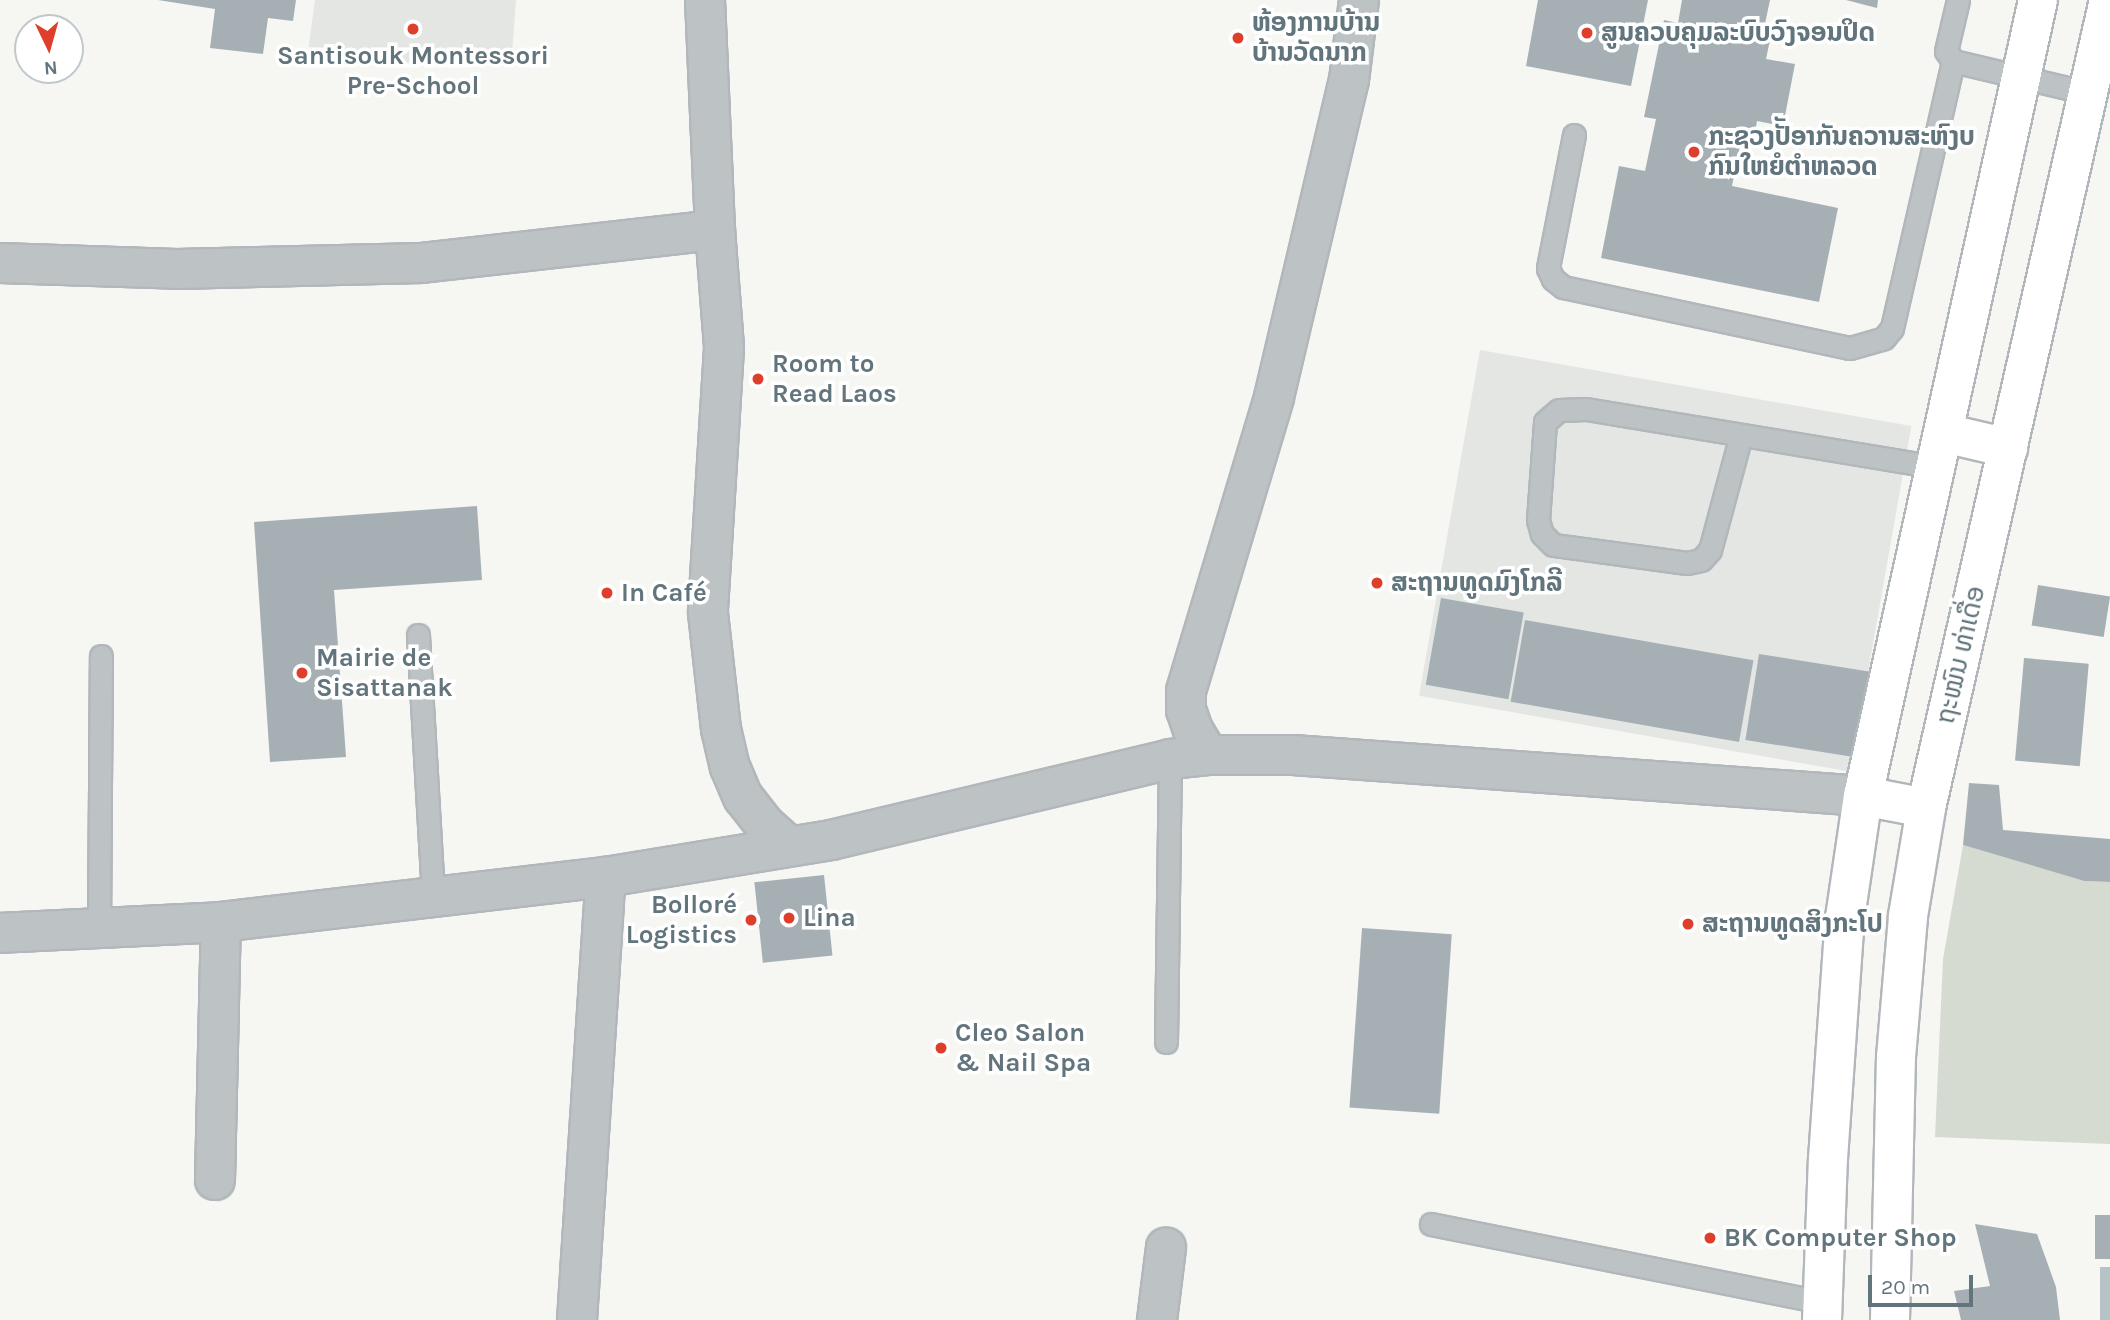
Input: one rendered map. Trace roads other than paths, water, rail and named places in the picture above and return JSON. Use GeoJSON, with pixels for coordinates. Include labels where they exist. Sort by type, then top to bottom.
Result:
{"type":"FeatureCollection","features":[{"type":"Feature","properties":{"kind":"main road"},"geometry":{"type":"LineString","coordinates":[[1822,1311],[1844,932],[1863,796],[2038,0]]}},
{"type":"Feature","properties":{"kind":"main road","name":"ຖະໝົນ ທ່າເດື່ອ"},"geometry":{"type":"LineString","coordinates":[[1890,1320],[1896,1057],[1908,916],[1926,808],[2109,0]]}},
{"type":"Feature","properties":{"kind":"main road"},"geometry":{"type":"LineString","coordinates":[[1940,450],[2008,448]]}},
{"type":"Feature","properties":{"kind":"main road"},"geometry":{"type":"LineString","coordinates":[[1863,796],[1926,808]]}},
{"type":"Feature","properties":{"kind":"street"},"geometry":{"type":"LineString","coordinates":[[705,0],[715,230],[724,348],[708,613],[721,729],[730,767],[743,797],[764,824],[787,845]]}},
{"type":"Feature","properties":{"kind":"street"},"geometry":{"type":"LineString","coordinates":[[1208,755],[1190,720],[1186,691],[1274,397],[1349,79],[1359,0]]}},
{"type":"Feature","properties":{"kind":"street"},"geometry":{"type":"LineString","coordinates":[[0,263],[177,269],[421,262],[715,230]]}},
{"type":"Feature","properties":{"kind":"street"},"geometry":{"type":"LineString","coordinates":[[0,933],[221,922],[606,877],[787,845],[831,840],[1170,759],[1208,755],[1293,755],[1863,796]]}},
{"type":"Feature","properties":{"kind":"street"},"geometry":{"type":"LineString","coordinates":[[577,1320],[606,877]]}},
{"type":"Feature","properties":{"kind":"street"},"geometry":{"type":"LineString","coordinates":[[215,1180],[221,922]]}},
{"type":"Feature","properties":{"kind":"street"},"geometry":{"type":"LineString","coordinates":[[1157,1320],[1166,1248]]}},
{"type":"Feature","properties":{"kind":"lane"},"geometry":{"type":"LineString","coordinates":[[1958,0],[1946,51],[1953,61],[2088,93]]}},
{"type":"Feature","properties":{"kind":"lane"},"geometry":{"type":"LineString","coordinates":[[1574,135],[1548,268],[1553,279],[1563,287],[1850,348],[1884,338],[1892,328],[1953,61]]}},
{"type":"Feature","properties":{"kind":"lane"},"geometry":{"type":"LineString","coordinates":[[1741,435],[1710,550],[1701,560],[1687,563],[1553,545],[1542,534],[1538,520],[1545,422],[1559,410],[1586,409],[1741,435],[1940,450]]}},
{"type":"Feature","properties":{"kind":"lane"},"geometry":{"type":"LineString","coordinates":[[418,635],[433,896]]}},
{"type":"Feature","properties":{"kind":"lane"},"geometry":{"type":"LineString","coordinates":[[99,930],[101,656]]}},
{"type":"Feature","properties":{"kind":"lane"},"geometry":{"type":"LineString","coordinates":[[1166,1042],[1170,759]]}},
{"type":"Feature","properties":{"kind":"lane"},"geometry":{"type":"LineString","coordinates":[[1431,1224],[1822,1311]]}},
{"type":"Feature","properties":{"kind":"place","name":"Santisouk Montessori Pre-School"},"geometry":{"type":"Point","coordinates":[413,29]}},
{"type":"Feature","properties":{"kind":"place","name":"ສູນຄວບຄຸມລະບົບວົງຈອນປິດ"},"geometry":{"type":"Point","coordinates":[1587,33]}},
{"type":"Feature","properties":{"kind":"place","name":"ຫ້ອງການບ້ານ ບ້ານວັດນາກ"},"geometry":{"type":"Point","coordinates":[1238,38]}},
{"type":"Feature","properties":{"kind":"place","name":"ກະຊວງປັັອາກັນຄວານສະຫົງບ ກົນໃຫຍໍຕຳຫລວດ"},"geometry":{"type":"Point","coordinates":[1694,152]}},
{"type":"Feature","properties":{"kind":"place","name":"Room to Read Laos"},"geometry":{"type":"Point","coordinates":[758,379]}},
{"type":"Feature","properties":{"kind":"place","name":"ສະຖານທູດມົງໂກລີ"},"geometry":{"type":"Point","coordinates":[1377,583]}},
{"type":"Feature","properties":{"kind":"place","name":"In Café"},"geometry":{"type":"Point","coordinates":[607,593]}},
{"type":"Feature","properties":{"kind":"place","name":"Mairie de Sisattanak"},"geometry":{"type":"Point","coordinates":[302,673]}},
{"type":"Feature","properties":{"kind":"place","name":"Lina"},"geometry":{"type":"Point","coordinates":[789,918]}},
{"type":"Feature","properties":{"kind":"place","name":"Bolloré Logistics"},"geometry":{"type":"Point","coordinates":[751,920]}},
{"type":"Feature","properties":{"kind":"place","name":"ສະຖານທູດສິງກະໂປ"},"geometry":{"type":"Point","coordinates":[1688,924]}},
{"type":"Feature","properties":{"kind":"place","name":"Cleo Salon & Nail Spa"},"geometry":{"type":"Point","coordinates":[941,1048]}},
{"type":"Feature","properties":{"kind":"place","name":"BK Computer Shop"},"geometry":{"type":"Point","coordinates":[1710,1238]}}]}
